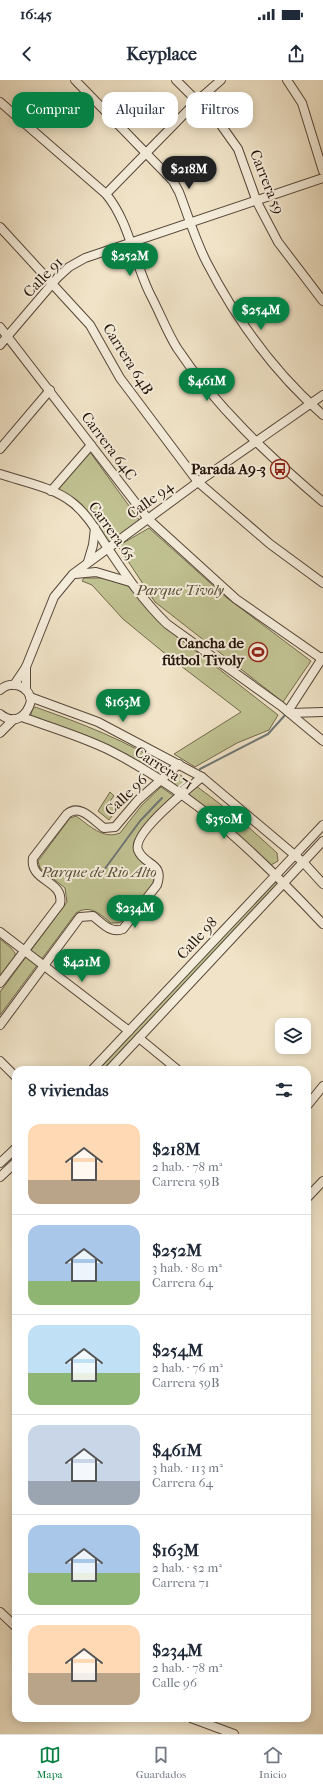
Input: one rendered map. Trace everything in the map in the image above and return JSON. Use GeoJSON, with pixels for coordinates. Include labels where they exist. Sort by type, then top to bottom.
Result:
{"type":"FeatureCollection","features":[{"type":"Feature","properties":{"kind":"street"},"geometry":{"type":"LineString","coordinates":[[75,80],[173,181],[179,192],[206,262],[240,320],[276,367],[323,415]]}},
{"type":"Feature","properties":{"kind":"street","name":"Carrera 59"},"geometry":{"type":"LineString","coordinates":[[176,80],[188,92]]}},
{"type":"Feature","properties":{"kind":"street"},"geometry":{"type":"LineString","coordinates":[[207,92],[221,80]]}},
{"type":"Feature","properties":{"kind":"street"},"geometry":{"type":"LineString","coordinates":[[287,80],[302,103],[323,171]]}},
{"type":"Feature","properties":{"kind":"street"},"geometry":{"type":"LineString","coordinates":[[0,102],[106,194],[119,212],[146,287],[177,347],[201,380],[256,442],[323,502]]}},
{"type":"Feature","properties":{"kind":"street"},"geometry":{"type":"LineString","coordinates":[[106,194],[186,112]]}},
{"type":"Feature","properties":{"kind":"street","name":"Carrera 59"},"geometry":{"type":"LineString","coordinates":[[224,128],[238,149],[257,202],[278,242],[323,302]]}},
{"type":"Feature","properties":{"kind":"street","name":"Calle 91"},"geometry":{"type":"LineString","coordinates":[[0,345],[53,283],[74,264],[129,243],[257,202],[323,178]]}},
{"type":"Feature","properties":{"kind":"street","name":"Carrera 64B"},"geometry":{"type":"LineString","coordinates":[[0,227],[90,325],[120,378],[198,482],[270,544],[323,583]]}},
{"type":"Feature","properties":{"kind":"street","name":"Carrera 64C"},"geometry":{"type":"LineString","coordinates":[[0,327],[8,335],[148,519],[236,599],[322,658]]}},
{"type":"Feature","properties":{"kind":"street"},"geometry":{"type":"LineString","coordinates":[[0,449],[50,390]]}},
{"type":"Feature","properties":{"kind":"street","name":"Calle 94"},"geometry":{"type":"LineString","coordinates":[[14,685],[26,666],[54,597],[73,574],[198,482],[323,395]]}},
{"type":"Feature","properties":{"kind":"street"},"geometry":{"type":"LineString","coordinates":[[51,491],[91,444]]}},
{"type":"Feature","properties":{"kind":"street","name":"Carrera 65"},"geometry":{"type":"LineString","coordinates":[[0,474],[51,491],[73,503],[95,528],[130,582],[167,624],[289,712],[323,741]]}},
{"type":"Feature","properties":{"kind":"street"},"geometry":{"type":"LineString","coordinates":[[88,562],[93,545],[95,528]]}},
{"type":"Feature","properties":{"kind":"street"},"geometry":{"type":"LineString","coordinates":[[109,575],[114,570],[118,562]]}},
{"type":"Feature","properties":{"kind":"street"},"geometry":{"type":"LineString","coordinates":[[73,574],[90,571],[130,582]]}},
{"type":"Feature","properties":{"kind":"street"},"geometry":{"type":"LineString","coordinates":[[289,712],[322,658]]}},
{"type":"Feature","properties":{"kind":"street","name":"Calle 94"},"geometry":{"type":"LineString","coordinates":[[18,718],[28,711],[26,666]]}},
{"type":"Feature","properties":{"kind":"street"},"geometry":{"type":"LineString","coordinates":[[1,687],[14,685]]}},
{"type":"Feature","properties":{"kind":"street","name":"Carrera 71"},"geometry":{"type":"LineString","coordinates":[[14,685],[28,693],[98,722],[202,777],[295,854],[323,884]]}},
{"type":"Feature","properties":{"kind":"street"},"geometry":{"type":"LineString","coordinates":[[289,712],[323,712]]}},
{"type":"Feature","properties":{"kind":"street","name":"Carrera 71"},"geometry":{"type":"LineString","coordinates":[[0,717],[18,718],[100,746],[162,780],[246,846],[284,882],[323,924]]}},
{"type":"Feature","properties":{"kind":"street"},"geometry":{"type":"LineString","coordinates":[[0,733],[18,718]]}},
{"type":"Feature","properties":{"kind":"street","name":"Calle 96"},"geometry":{"type":"LineString","coordinates":[[0,982],[60,904],[62,897],[60,892],[34,870],[32,864],[33,858],[67,814],[72,810],[80,810],[104,828],[115,827],[138,800],[179,764]]}},
{"type":"Feature","properties":{"kind":"street"},"geometry":{"type":"LineString","coordinates":[[0,1025],[80,917],[93,916],[111,930],[117,931],[123,929],[158,885],[160,877],[158,869],[140,855],[137,849],[138,842],[159,815],[202,777]]}},
{"type":"Feature","properties":{"kind":"street","name":"Calle 98"},"geometry":{"type":"LineString","coordinates":[[96,1066],[323,826]]}},
{"type":"Feature","properties":{"kind":"street","name":"Calle 98"},"geometry":{"type":"LineString","coordinates":[[113,1066],[323,841]]}},
{"type":"Feature","properties":{"kind":"street"},"geometry":{"type":"LineString","coordinates":[[0,932],[129,1031]]}},
{"type":"Feature","properties":{"kind":"street"},"geometry":{"type":"LineString","coordinates":[[139,1038],[173,1066]]}},
{"type":"Feature","properties":{"kind":"street"},"geometry":{"type":"LineString","coordinates":[[0,1062],[12,1073]]}},
{"type":"Feature","properties":{"kind":"street"},"geometry":{"type":"LineString","coordinates":[[311,1101],[323,1086]]}},
{"type":"Feature","properties":{"kind":"street"},"geometry":{"type":"LineString","coordinates":[[0,1163],[12,1152]]}},
{"type":"Feature","properties":{"kind":"street"},"geometry":{"type":"LineString","coordinates":[[0,1177],[12,1166]]}},
{"type":"Feature","properties":{"kind":"street"},"geometry":{"type":"LineString","coordinates":[[311,1191],[323,1181]]}},
{"type":"Feature","properties":{"kind":"street"},"geometry":{"type":"LineString","coordinates":[[0,1612],[12,1623]]}},
{"type":"Feature","properties":{"kind":"street"},"geometry":{"type":"LineString","coordinates":[[202,1722],[234,1734]]}},
{"type":"Feature","properties":{"kind":"green space"},"geometry":{"type":"Polygon","coordinates":[[[90,452],[140,521],[109,542],[83,506],[56,489],[90,452]]]}},
{"type":"Feature","properties":{"kind":"green space","name":"Parque Tivoly"},"geometry":{"type":"Polygon","coordinates":[[[149,528],[227,598],[311,661],[283,702],[155,602],[118,546],[149,528]]]}},
{"type":"Feature","properties":{"kind":"green space"},"geometry":{"type":"Polygon","coordinates":[[[84,578],[104,578],[128,586],[160,623],[278,715],[269,730],[237,743],[195,767],[174,754],[241,712],[168,656],[123,619],[92,585],[82,581],[84,578]]]}},
{"type":"Feature","properties":{"kind":"green space"},"geometry":{"type":"Polygon","coordinates":[[[35,707],[103,733],[168,767],[211,797],[251,830],[277,853],[278,861],[271,865],[268,864],[237,833],[191,798],[157,776],[30,717],[33,708],[35,707]]]}},
{"type":"Feature","properties":{"kind":"green space","name":"Parque de Rio Alto"},"geometry":{"type":"Polygon","coordinates":[[[161,787],[174,796],[154,814],[134,841],[133,847],[139,860],[156,874],[156,879],[126,920],[118,923],[111,923],[95,911],[81,910],[76,913],[0,1015],[0,992],[67,902],[65,888],[40,868],[38,861],[70,818],[76,816],[96,830],[108,835],[120,833],[142,805],[161,787]]]}},
{"type":"Feature","properties":{"kind":"green space"},"geometry":{"type":"Polygon","coordinates":[[[110,792],[114,796],[110,801],[119,807],[109,820],[98,811],[110,792]]]}},
{"type":"Feature","properties":{"kind":"green space"},"geometry":{"type":"Polygon","coordinates":[[[276,879],[280,882],[107,1066],[102,1066],[276,879]]]}},
{"type":"Feature","properties":{"kind":"green space"},"geometry":{"type":"Polygon","coordinates":[[[0,939],[11,948],[15,953],[15,957],[0,977],[0,939]]]}},
{"type":"Feature","properties":{"kind":"waterway"},"geometry":{"type":"LineString","coordinates":[[200,769],[268,734],[286,714]]}},
{"type":"Feature","properties":{"kind":"waterway"},"geometry":{"type":"LineString","coordinates":[[104,870],[140,821],[162,798]]}},
{"type":"Feature","properties":{"kind":"place","name":"Parada A9-3"},"geometry":{"type":"Point","coordinates":[280,469]}},
{"type":"Feature","properties":{"kind":"place","name":"Cancha de fútbol Tivoly"},"geometry":{"type":"Point","coordinates":[258,652]}}]}
